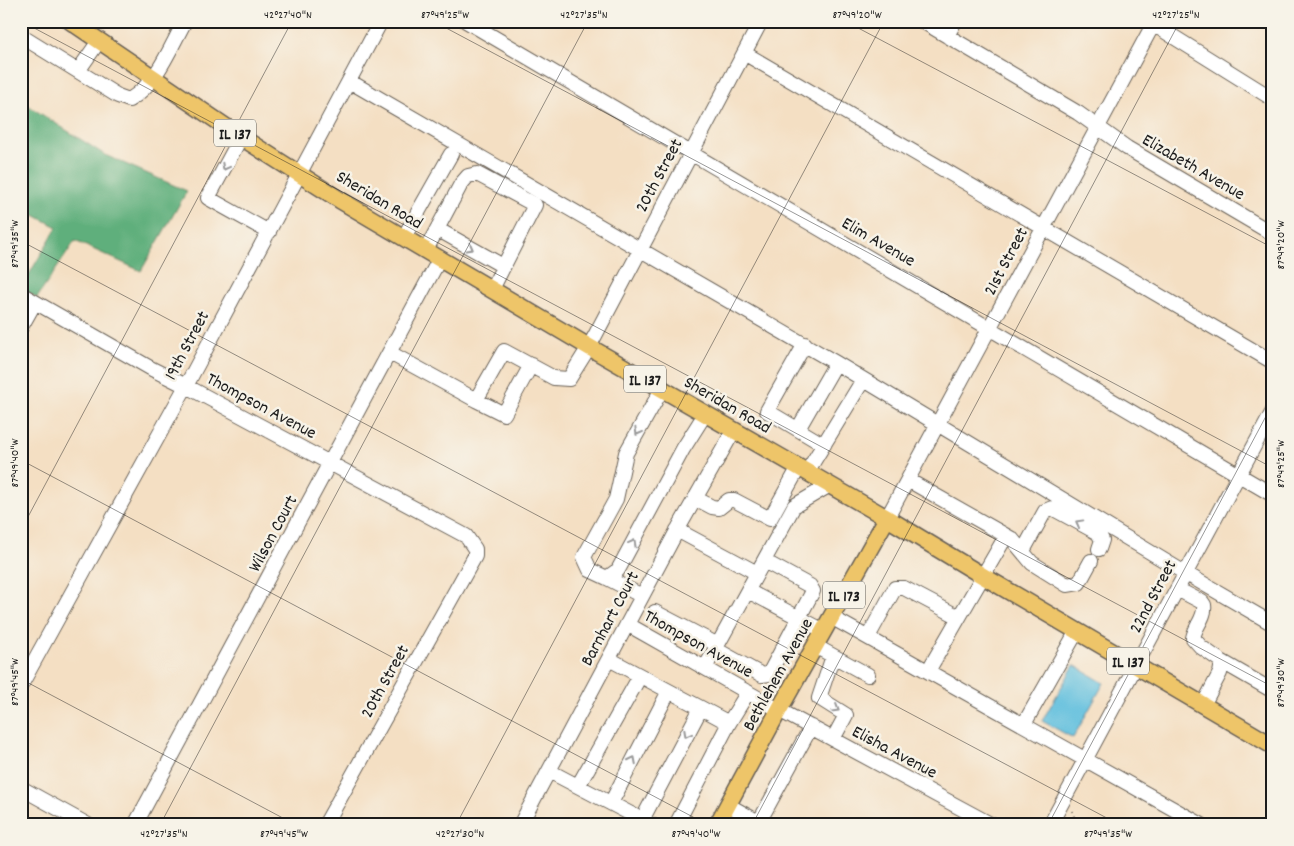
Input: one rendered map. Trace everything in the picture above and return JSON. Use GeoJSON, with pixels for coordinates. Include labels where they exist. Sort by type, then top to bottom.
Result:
{"type":"FeatureCollection","features":[{"type":"Feature","properties":{"kind":"main road","name":"Sheridan Road"},"geometry":{"type":"LineString","coordinates":[[70,21],[241,136],[404,237],[589,347],[887,518],[1273,746]]}},
{"type":"Feature","properties":{"kind":"main road","name":"Bethlehem Avenue"},"geometry":{"type":"LineString","coordinates":[[717,825],[887,518]]}},
{"type":"Feature","properties":{"kind":"street"},"geometry":{"type":"LineString","coordinates":[[21,36],[118,96],[129,100],[140,94],[154,78],[185,21]]}},
{"type":"Feature","properties":{"kind":"street","name":"19th Street"},"geometry":{"type":"LineString","coordinates":[[21,685],[186,386],[381,21]]}},
{"type":"Feature","properties":{"kind":"street","name":"Elim Avenue"},"geometry":{"type":"LineString","coordinates":[[466,21],[1273,494]]}},
{"type":"Feature","properties":{"kind":"street","name":"20th Street"},"geometry":{"type":"LineString","coordinates":[[531,365],[554,378],[569,379],[589,347],[762,21]]}},
{"type":"Feature","properties":{"kind":"street","name":"Elizabeth Avenue"},"geometry":{"type":"LineString","coordinates":[[922,21],[1078,113],[1127,148],[1273,234]]}},
{"type":"Feature","properties":{"kind":"street"},"geometry":{"type":"LineString","coordinates":[[947,36],[955,21]]}},
{"type":"Feature","properties":{"kind":"street"},"geometry":{"type":"LineString","coordinates":[[1154,23],[1273,99]]}},
{"type":"Feature","properties":{"kind":"street","name":"21st Street"},"geometry":{"type":"LineString","coordinates":[[887,518],[1154,23]]}},
{"type":"Feature","properties":{"kind":"street"},"geometry":{"type":"LineString","coordinates":[[78,71],[99,41]]}},
{"type":"Feature","properties":{"kind":"street"},"geometry":{"type":"LineString","coordinates":[[744,53],[1273,362]]}},
{"type":"Feature","properties":{"kind":"street"},"geometry":{"type":"LineString","coordinates":[[349,81],[805,344],[1185,574],[1273,624]]}},
{"type":"Feature","properties":{"kind":"street"},"geometry":{"type":"LineString","coordinates":[[241,136],[208,198],[269,232]]}},
{"type":"Feature","properties":{"kind":"street"},"geometry":{"type":"LineString","coordinates":[[404,237],[451,154]]}},
{"type":"Feature","properties":{"kind":"street"},"geometry":{"type":"LineString","coordinates":[[426,250],[460,184],[468,176],[477,174],[536,206],[492,289]]}},
{"type":"Feature","properties":{"kind":"street"},"geometry":{"type":"LineString","coordinates":[[437,229],[504,266]]}},
{"type":"Feature","properties":{"kind":"street","name":"Wilson Court"},"geometry":{"type":"LineString","coordinates":[[135,825],[440,258]]}},
{"type":"Feature","properties":{"kind":"street","name":"Thompson Avenue"},"geometry":{"type":"LineString","coordinates":[[21,294],[152,369],[466,536],[475,549],[475,556]]}},
{"type":"Feature","properties":{"kind":"street"},"geometry":{"type":"LineString","coordinates":[[21,327],[35,302]]}},
{"type":"Feature","properties":{"kind":"street"},"geometry":{"type":"LineString","coordinates":[[805,344],[767,411],[824,445]]}},
{"type":"Feature","properties":{"kind":"street"},"geometry":{"type":"LineString","coordinates":[[390,353],[476,400],[504,414],[531,365],[504,351],[476,400]]}},
{"type":"Feature","properties":{"kind":"street"},"geometry":{"type":"LineString","coordinates":[[798,429],[836,363]]}},
{"type":"Feature","properties":{"kind":"street"},"geometry":{"type":"LineString","coordinates":[[695,498],[712,507],[719,508],[728,500],[734,500],[770,519],[803,470],[824,445],[863,380]]}},
{"type":"Feature","properties":{"kind":"street"},"geometry":{"type":"LineString","coordinates":[[642,596],[590,570],[584,556],[616,499],[626,453],[662,389]]}},
{"type":"Feature","properties":{"kind":"street","name":"22nd Street"},"geometry":{"type":"LineString","coordinates":[[1050,825],[1273,411]]}},
{"type":"Feature","properties":{"kind":"street"},"geometry":{"type":"LineString","coordinates":[[607,578],[618,570],[683,449],[705,414]]}},
{"type":"Feature","properties":{"kind":"street","name":"Barnhart Court"},"geometry":{"type":"LineString","coordinates":[[520,825],[695,498],[734,430]]}},
{"type":"Feature","properties":{"kind":"street"},"geometry":{"type":"LineString","coordinates":[[908,480],[1012,539],[1032,563],[1067,585],[1079,583],[1091,561]]}},
{"type":"Feature","properties":{"kind":"street"},"geometry":{"type":"LineString","coordinates":[[705,668],[794,506],[830,485]]}},
{"type":"Feature","properties":{"kind":"street"},"geometry":{"type":"LineString","coordinates":[[1022,551],[1045,511],[1052,508],[1098,533],[1102,540],[1099,549]]}},
{"type":"Feature","properties":{"kind":"street"},"geometry":{"type":"LineString","coordinates":[[655,612],[762,675],[769,674],[813,591],[810,586],[761,567],[678,530]]}},
{"type":"Feature","properties":{"kind":"street"},"geometry":{"type":"LineString","coordinates":[[928,671],[1006,536]]}},
{"type":"Feature","properties":{"kind":"street","name":"20th Street"},"geometry":{"type":"LineString","coordinates":[[325,825],[475,556]]}},
{"type":"Feature","properties":{"kind":"street"},"geometry":{"type":"LineString","coordinates":[[868,637],[895,588],[904,588],[960,617]]}},
{"type":"Feature","properties":{"kind":"street"},"geometry":{"type":"LineString","coordinates":[[1178,589],[1202,602],[1204,606],[1204,612],[1193,638],[1201,647],[1221,661],[1273,691]]}},
{"type":"Feature","properties":{"kind":"street"},"geometry":{"type":"LineString","coordinates":[[748,590],[799,618],[828,624],[868,637],[1202,825]]}},
{"type":"Feature","properties":{"kind":"street","name":"Thompson Avenue"},"geometry":{"type":"LineString","coordinates":[[628,624],[779,710]]}},
{"type":"Feature","properties":{"kind":"street"},"geometry":{"type":"LineString","coordinates":[[1024,724],[1077,631]]}},
{"type":"Feature","properties":{"kind":"street"},"geometry":{"type":"LineString","coordinates":[[815,646],[868,675]]}},
{"type":"Feature","properties":{"kind":"street"},"geometry":{"type":"LineString","coordinates":[[833,656],[818,698],[846,715],[834,739]]}},
{"type":"Feature","properties":{"kind":"street"},"geometry":{"type":"LineString","coordinates":[[609,659],[729,723]]}},
{"type":"Feature","properties":{"kind":"street"},"geometry":{"type":"LineString","coordinates":[[1203,705],[1220,673],[1221,661]]}},
{"type":"Feature","properties":{"kind":"street"},"geometry":{"type":"LineString","coordinates":[[578,786],[640,676]]}},
{"type":"Feature","properties":{"kind":"street"},"geometry":{"type":"LineString","coordinates":[[611,803],[669,691]]}},
{"type":"Feature","properties":{"kind":"street"},"geometry":{"type":"LineString","coordinates":[[676,825],[729,723],[748,692]]}},
{"type":"Feature","properties":{"kind":"street"},"geometry":{"type":"LineString","coordinates":[[549,771],[647,822],[701,708]]}},
{"type":"Feature","properties":{"kind":"street","name":"Elisha Avenue"},"geometry":{"type":"LineString","coordinates":[[779,710],[992,825]]}},
{"type":"Feature","properties":{"kind":"street"},"geometry":{"type":"LineString","coordinates":[[728,805],[761,823],[811,727]]}},
{"type":"Feature","properties":{"kind":"street"},"geometry":{"type":"LineString","coordinates":[[21,788],[88,825]]}},
{"type":"Feature","properties":{"kind":"green space"},"geometry":{"type":"Polygon","coordinates":[[[21,101],[105,155],[187,191],[141,271],[75,241],[37,298],[21,288],[57,227],[21,208],[21,101]]]}},
{"type":"Feature","properties":{"kind":"water"},"geometry":{"type":"Polygon","coordinates":[[[1074,665],[1104,683],[1073,738],[1042,721],[1074,665]]]}}]}
